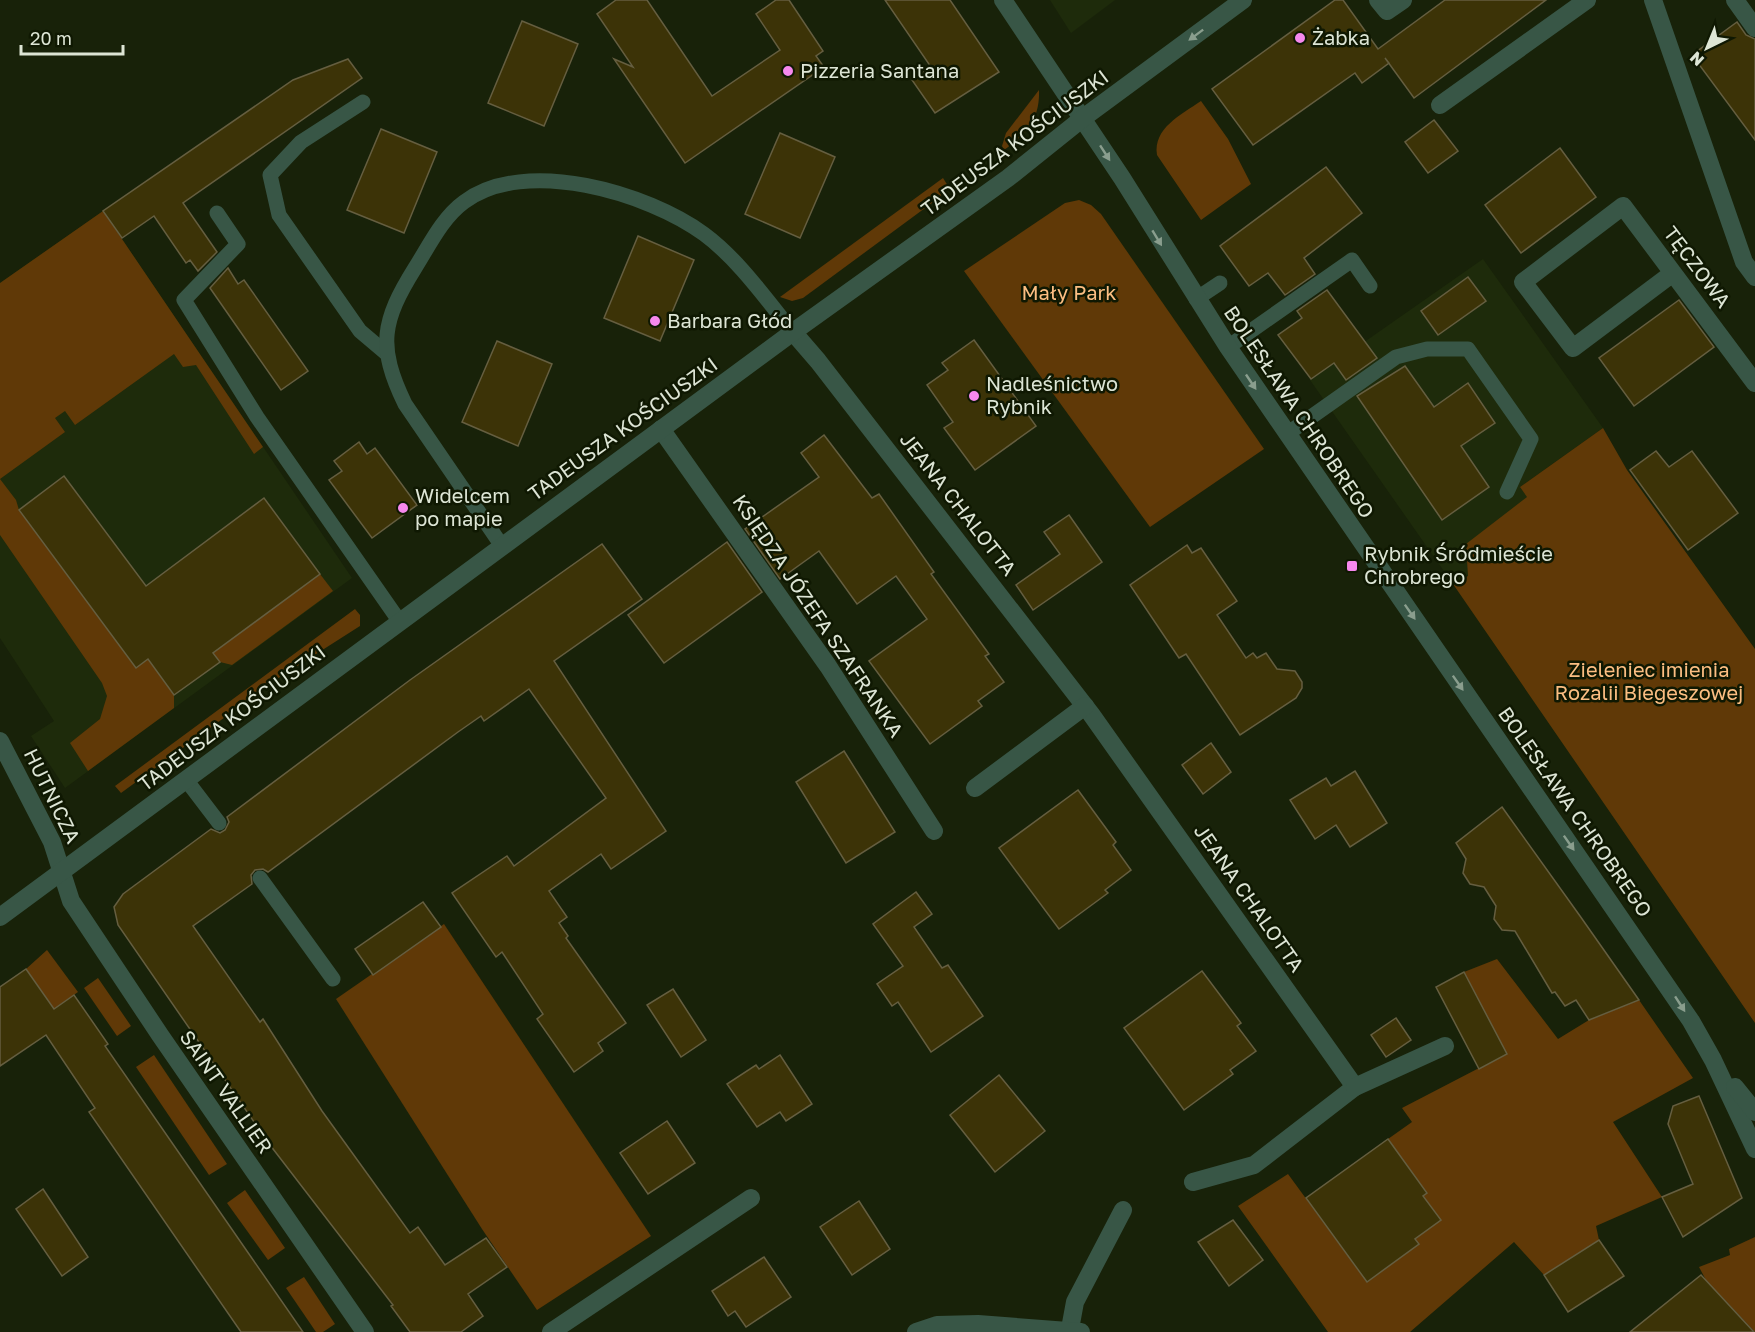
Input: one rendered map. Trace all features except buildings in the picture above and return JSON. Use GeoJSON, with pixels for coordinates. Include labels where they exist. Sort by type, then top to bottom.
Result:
{"type":"FeatureCollection","features":[{"type":"Feature","properties":{"kind":"street","name":"BOLESŁAWA CHROBREGO"},"geometry":{"type":"LineString","coordinates":[[1003,0],[1083,118],[1228,347],[1657,969],[1713,1060],[1755,1149]]}},
{"type":"Feature","properties":{"kind":"street","name":"TADEUSZA KOŚCIUSZKI"},"geometry":{"type":"LineString","coordinates":[[0,917],[793,332],[1008,178],[1083,118],[1243,0]]}},
{"type":"Feature","properties":{"kind":"street"},"geometry":{"type":"LineString","coordinates":[[1378,0],[1387,11],[1403,0]]}},
{"type":"Feature","properties":{"kind":"street"},"geometry":{"type":"LineString","coordinates":[[1440,105],[1587,0]]}},
{"type":"Feature","properties":{"kind":"street"},"geometry":{"type":"LineString","coordinates":[[1653,0],[1744,262],[1755,277]]}},
{"type":"Feature","properties":{"kind":"street"},"geometry":{"type":"LineString","coordinates":[[1735,0],[1755,28]]}},
{"type":"Feature","properties":{"kind":"street","name":"TĘCZOWA"},"geometry":{"type":"LineString","coordinates":[[1674,273],[1573,348],[1523,282],[1623,206],[1674,273],[1755,382]]}},
{"type":"Feature","properties":{"kind":"street","name":"JEANA CHALOTTA"},"geometry":{"type":"LineString","coordinates":[[793,332],[818,360],[1086,706],[1354,1087]]}},
{"type":"Feature","properties":{"kind":"street","name":"KSIĘDZA JÓZEFA SZAFRANKA"},"geometry":{"type":"LineString","coordinates":[[661,429],[822,658],[934,831]]}},
{"type":"Feature","properties":{"kind":"street"},"geometry":{"type":"LineString","coordinates":[[975,788],[1086,706]]}},
{"type":"Feature","properties":{"kind":"street","name":"HUTNICZA"},"geometry":{"type":"LineString","coordinates":[[0,741],[38,811],[63,871]]}},
{"type":"Feature","properties":{"kind":"street","name":"SAINT VALLIER"},"geometry":{"type":"LineString","coordinates":[[63,871],[71,901],[365,1332]]}},
{"type":"Feature","properties":{"kind":"street"},"geometry":{"type":"LineString","coordinates":[[1193,1182],[1254,1165],[1354,1087],[1445,1046]]}},
{"type":"Feature","properties":{"kind":"street"},"geometry":{"type":"LineString","coordinates":[[1713,1060],[1755,1112]]}},
{"type":"Feature","properties":{"kind":"street"},"geometry":{"type":"LineString","coordinates":[[551,1332],[751,1198]]}},
{"type":"Feature","properties":{"kind":"street"},"geometry":{"type":"LineString","coordinates":[[916,1332],[937,1325],[968,1324],[1076,1331],[1075,1302],[1123,1210]]}},
{"type":"Feature","properties":{"kind":"lane"},"geometry":{"type":"LineString","coordinates":[[363,102],[301,142],[270,175],[279,215],[360,331],[386,353]]}},
{"type":"Feature","properties":{"kind":"lane"},"geometry":{"type":"LineString","coordinates":[[502,546],[405,404],[393,379],[386,353],[388,326],[392,311],[444,222],[473,196],[513,184],[572,183],[631,195],[682,219],[706,235],[793,332]]}},
{"type":"Feature","properties":{"kind":"lane"},"geometry":{"type":"LineString","coordinates":[[217,213],[238,244],[184,300],[257,417],[400,622]]}},
{"type":"Feature","properties":{"kind":"lane"},"geometry":{"type":"LineString","coordinates":[[1228,347],[1352,260],[1370,286]]}},
{"type":"Feature","properties":{"kind":"lane"},"geometry":{"type":"LineString","coordinates":[[1196,299],[1220,283]]}},
{"type":"Feature","properties":{"kind":"lane"},"geometry":{"type":"LineString","coordinates":[[1287,434],[1396,357],[1427,349],[1468,349],[1531,439],[1507,492]]}},
{"type":"Feature","properties":{"kind":"lane"},"geometry":{"type":"LineString","coordinates":[[187,781],[219,823]]}},
{"type":"Feature","properties":{"kind":"lane"},"geometry":{"type":"LineString","coordinates":[[260,878],[333,979]]}},
{"type":"Feature","properties":{"kind":"shaded area"},"geometry":{"type":"Polygon","coordinates":[[[1050,0],[1115,0],[1071,33],[1050,0]]]}},
{"type":"Feature","properties":{"kind":"shaded area"},"geometry":{"type":"Polygon","coordinates":[[[103,211],[352,578],[65,788],[31,736],[54,721],[0,638],[0,283],[103,211]]]}},
{"type":"Feature","properties":{"kind":"shaded area"},"geometry":{"type":"Polygon","coordinates":[[[1483,259],[1603,428],[1520,487],[1528,497],[1509,513],[1468,576],[1453,584],[1310,380],[1483,259]]]}},
{"type":"Feature","properties":{"kind":"green space"},"geometry":{"type":"Polygon","coordinates":[[[1039,90],[1037,109],[1030,124],[1019,138],[1004,150],[1002,146],[1006,133],[1039,90]]]}},
{"type":"Feature","properties":{"kind":"green space"},"geometry":{"type":"Polygon","coordinates":[[[1201,101],[1228,139],[1251,184],[1201,220],[1157,155],[1157,146],[1159,137],[1170,123],[1201,101]]]}},
{"type":"Feature","properties":{"kind":"green space"},"geometry":{"type":"Polygon","coordinates":[[[943,178],[948,186],[940,197],[803,298],[792,301],[780,297],[943,178]]]}},
{"type":"Feature","properties":{"kind":"green space","name":"Mały Park"},"geometry":{"type":"Polygon","coordinates":[[[1079,200],[1091,205],[1101,214],[1264,449],[1150,527],[964,271],[1065,203],[1079,200]]]}},
{"type":"Feature","properties":{"kind":"green space"},"geometry":{"type":"Polygon","coordinates":[[[103,211],[263,447],[254,454],[196,365],[183,367],[174,354],[75,425],[65,411],[55,418],[65,432],[0,479],[0,283],[103,211]]]}},
{"type":"Feature","properties":{"kind":"green space","name":"Zieleniec imienia Rozalii Biegeszowej"},"geometry":{"type":"Polygon","coordinates":[[[1603,428],[1627,470],[1755,649],[1755,1023],[1453,584],[1468,576],[1466,544],[1527,497],[1520,487],[1603,428]]]}},
{"type":"Feature","properties":{"kind":"green space"},"geometry":{"type":"Polygon","coordinates":[[[0,479],[16,500],[19,510],[136,667],[148,659],[174,695],[174,708],[88,771],[70,743],[100,719],[107,696],[102,683],[0,535],[0,479]]]}},
{"type":"Feature","properties":{"kind":"green space"},"geometry":{"type":"Polygon","coordinates":[[[320,574],[333,591],[232,665],[220,662],[213,653],[320,574]]]}},
{"type":"Feature","properties":{"kind":"green space"},"geometry":{"type":"Polygon","coordinates":[[[355,609],[360,615],[360,626],[280,677],[121,793],[115,786],[355,609]]]}},
{"type":"Feature","properties":{"kind":"green space"},"geometry":{"type":"Polygon","coordinates":[[[444,924],[651,1236],[537,1310],[482,1229],[336,999],[444,924]]]}},
{"type":"Feature","properties":{"kind":"green space"},"geometry":{"type":"Polygon","coordinates":[[[47,950],[78,992],[54,1009],[26,969],[47,950]]]}},
{"type":"Feature","properties":{"kind":"green space"},"geometry":{"type":"Polygon","coordinates":[[[1497,959],[1558,1039],[1589,1020],[1639,1000],[1693,1078],[1613,1122],[1662,1197],[1596,1226],[1599,1240],[1544,1275],[1514,1242],[1410,1332],[1328,1332],[1238,1206],[1288,1174],[1367,1282],[1419,1244],[1415,1239],[1440,1220],[1423,1196],[1427,1193],[1388,1139],[1412,1122],[1402,1108],[1506,1054],[1464,972],[1497,959]]]}},
{"type":"Feature","properties":{"kind":"green space"},"geometry":{"type":"Polygon","coordinates":[[[98,978],[131,1026],[117,1036],[84,988],[98,978]]]}},
{"type":"Feature","properties":{"kind":"green space"},"geometry":{"type":"Polygon","coordinates":[[[154,1055],[227,1164],[209,1175],[136,1067],[154,1055]]]}},
{"type":"Feature","properties":{"kind":"green space"},"geometry":{"type":"Polygon","coordinates":[[[245,1190],[285,1248],[268,1260],[227,1203],[245,1190]]]}},
{"type":"Feature","properties":{"kind":"green space"},"geometry":{"type":"Polygon","coordinates":[[[1755,1237],[1755,1332],[1720,1295],[1716,1299],[1699,1267],[1730,1255],[1729,1249],[1755,1237]]]}},
{"type":"Feature","properties":{"kind":"green space"},"geometry":{"type":"Polygon","coordinates":[[[304,1277],[335,1324],[323,1332],[316,1332],[286,1288],[304,1277]]]}},
{"type":"Feature","properties":{"kind":"place","name":"Żabka"},"geometry":{"type":"Point","coordinates":[1300,38]}},
{"type":"Feature","properties":{"kind":"place","name":"Pizzeria Santana"},"geometry":{"type":"Point","coordinates":[788,71]}},
{"type":"Feature","properties":{"kind":"place","name":"Barbara Głód"},"geometry":{"type":"Point","coordinates":[655,321]}},
{"type":"Feature","properties":{"kind":"place","name":"Nadleśnictwo Rybnik"},"geometry":{"type":"Point","coordinates":[974,396]}},
{"type":"Feature","properties":{"kind":"place","name":"Widelcem po mapie"},"geometry":{"type":"Point","coordinates":[403,508]}},
{"type":"Feature","properties":{"kind":"place","name":"Rybnik Śródmieście Chrobrego"},"geometry":{"type":"Point","coordinates":[1352,566]}}]}
